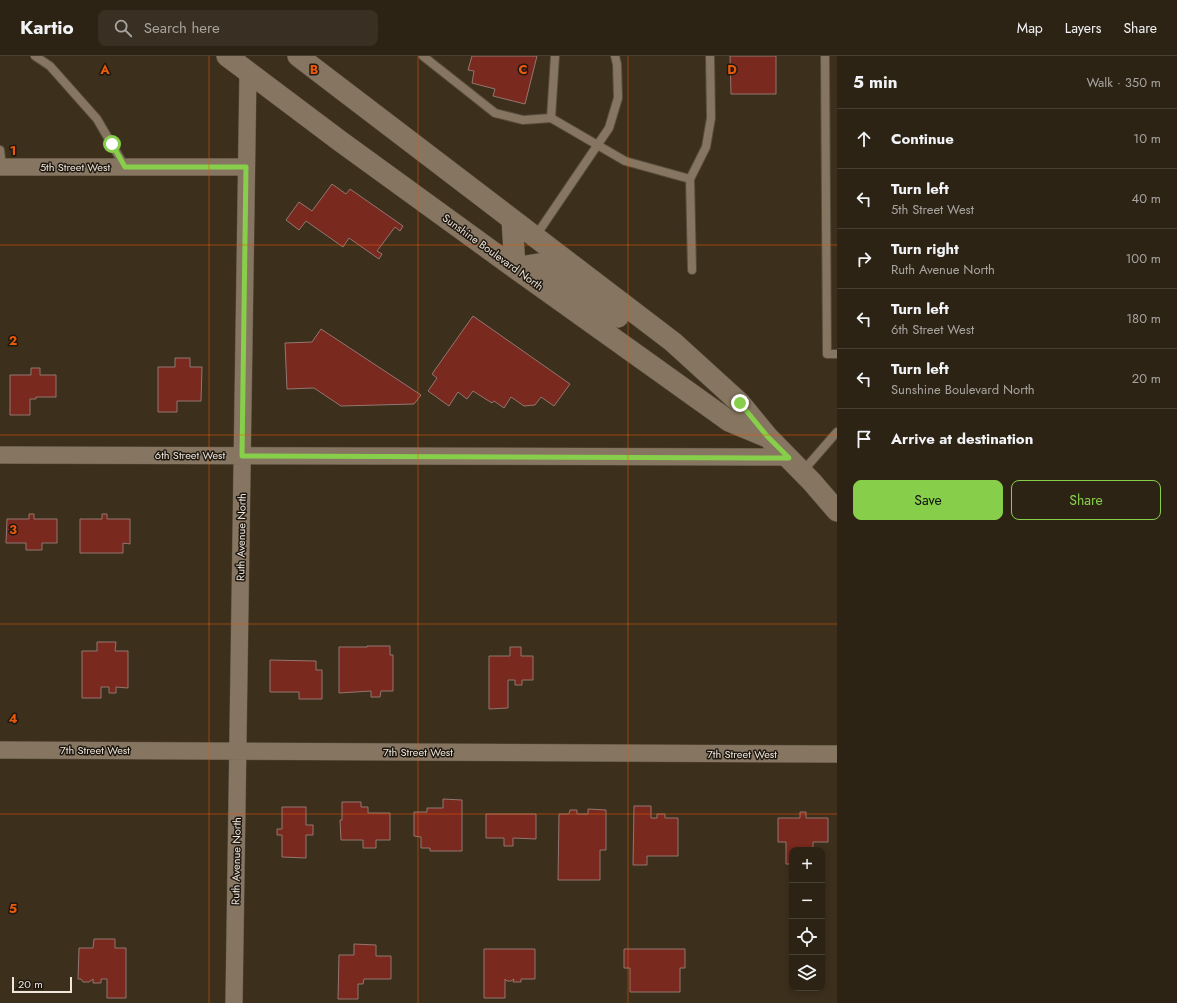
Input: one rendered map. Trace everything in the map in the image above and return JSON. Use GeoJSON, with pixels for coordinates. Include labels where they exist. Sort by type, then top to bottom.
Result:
{"type":"FeatureCollection","features":[{"type":"Feature","properties":{"kind":"street","name":"Sunshine Boulevard North"},"geometry":{"type":"LineString","coordinates":[[227,56],[340,141],[515,268],[729,420],[767,436]]}},
{"type":"Feature","properties":{"kind":"street","name":"Sunshine Boulevard North"},"geometry":{"type":"LineString","coordinates":[[298,56],[673,342],[740,403],[767,436],[796,465],[837,511]]}},
{"type":"Feature","properties":{"kind":"street","name":"Ruth Avenue North"},"geometry":{"type":"LineString","coordinates":[[234,1003],[248,71]]}},
{"type":"Feature","properties":{"kind":"street","name":"5th Street West"},"geometry":{"type":"LineString","coordinates":[[1,161],[125,167],[246,167]]}},
{"type":"Feature","properties":{"kind":"street"},"geometry":{"type":"LineString","coordinates":[[512,219],[515,268],[538,264],[642,333],[673,342]]}},
{"type":"Feature","properties":{"kind":"street","name":"6th Street West"},"geometry":{"type":"LineString","coordinates":[[0,455],[242,456],[796,465]]}},
{"type":"Feature","properties":{"kind":"street","name":"7th Street West"},"geometry":{"type":"LineString","coordinates":[[0,750],[837,754]]}},
{"type":"Feature","properties":{"kind":"lane"},"geometry":{"type":"LineString","coordinates":[[35,56],[50,66],[97,119],[125,167]]}},
{"type":"Feature","properties":{"kind":"lane"},"geometry":{"type":"LineString","coordinates":[[423,56],[495,112],[523,120],[551,118],[625,161],[690,179]]}},
{"type":"Feature","properties":{"kind":"lane"},"geometry":{"type":"LineString","coordinates":[[434,64],[436,56]]}},
{"type":"Feature","properties":{"kind":"lane"},"geometry":{"type":"LineString","coordinates":[[551,118],[556,56]]}},
{"type":"Feature","properties":{"kind":"lane"},"geometry":{"type":"LineString","coordinates":[[535,237],[610,128],[618,98],[617,64],[615,56]]}},
{"type":"Feature","properties":{"kind":"lane"},"geometry":{"type":"LineString","coordinates":[[692,270],[690,179],[706,146],[711,118],[710,56]]}},
{"type":"Feature","properties":{"kind":"lane"},"geometry":{"type":"LineString","coordinates":[[825,56],[827,354],[837,354]]}},
{"type":"Feature","properties":{"kind":"lane"},"geometry":{"type":"LineString","coordinates":[[796,465],[837,432]]}},
{"type":"Feature","properties":{"kind":"building"},"geometry":{"type":"Polygon","coordinates":[[[472,56],[537,56],[525,104],[493,96],[495,89],[472,83],[474,71],[468,70],[472,56]]]}},
{"type":"Feature","properties":{"kind":"building"},"geometry":{"type":"Polygon","coordinates":[[[730,56],[776,56],[776,94],[731,94],[730,56]]]}},
{"type":"Feature","properties":{"kind":"building"},"geometry":{"type":"Polygon","coordinates":[[[332,184],[346,194],[350,189],[403,226],[400,231],[395,227],[377,251],[382,254],[379,259],[349,238],[343,247],[306,221],[299,230],[286,220],[299,202],[312,211],[332,184]]]}},
{"type":"Feature","properties":{"kind":"building"},"geometry":{"type":"Polygon","coordinates":[[[473,316],[570,384],[554,406],[541,397],[535,405],[524,406],[511,397],[504,408],[494,401],[492,403],[473,391],[467,399],[458,392],[449,406],[428,391],[437,378],[432,374],[473,316]]]}},
{"type":"Feature","properties":{"kind":"building"},"geometry":{"type":"Polygon","coordinates":[[[321,329],[421,395],[414,404],[341,406],[314,388],[287,389],[285,343],[312,342],[321,329]]]}},
{"type":"Feature","properties":{"kind":"building"},"geometry":{"type":"Polygon","coordinates":[[[175,358],[190,358],[190,367],[202,367],[201,401],[177,401],[177,412],[158,412],[158,367],[175,367],[175,358]]]}},
{"type":"Feature","properties":{"kind":"building"},"geometry":{"type":"Polygon","coordinates":[[[31,368],[40,368],[40,375],[56,375],[56,397],[36,397],[36,399],[30,399],[30,415],[10,415],[10,375],[31,375],[31,368]]]}},
{"type":"Feature","properties":{"kind":"building"},"geometry":{"type":"Polygon","coordinates":[[[29,514],[34,514],[34,519],[57,519],[57,543],[42,543],[42,550],[26,550],[26,543],[6,543],[7,519],[29,519],[29,514]]]}},
{"type":"Feature","properties":{"kind":"building"},"geometry":{"type":"Polygon","coordinates":[[[102,514],[107,514],[107,519],[130,519],[130,544],[123,543],[123,553],[80,553],[80,519],[102,519],[102,514]]]}},
{"type":"Feature","properties":{"kind":"building"},"geometry":{"type":"Polygon","coordinates":[[[97,642],[116,642],[115,651],[128,651],[128,688],[116,687],[116,693],[109,693],[109,687],[101,687],[101,698],[82,698],[82,651],[97,651],[97,642]]]}},
{"type":"Feature","properties":{"kind":"building"},"geometry":{"type":"Polygon","coordinates":[[[390,646],[390,655],[393,655],[393,691],[381,691],[380,697],[371,697],[371,691],[339,693],[339,647],[390,646]]]}},
{"type":"Feature","properties":{"kind":"building"},"geometry":{"type":"Polygon","coordinates":[[[510,647],[521,647],[521,656],[533,656],[533,680],[522,680],[522,685],[515,685],[515,680],[508,680],[508,708],[489,709],[489,656],[510,656],[510,647]]]}},
{"type":"Feature","properties":{"kind":"building"},"geometry":{"type":"Polygon","coordinates":[[[270,660],[316,661],[316,670],[322,670],[322,699],[299,699],[299,692],[270,692],[270,660]]]}},
{"type":"Feature","properties":{"kind":"building"},"geometry":{"type":"Polygon","coordinates":[[[443,799],[462,800],[462,851],[430,851],[430,848],[421,848],[421,837],[414,836],[414,812],[427,812],[427,808],[443,808],[443,799]]]}},
{"type":"Feature","properties":{"kind":"building"},"geometry":{"type":"Polygon","coordinates":[[[342,802],[361,802],[361,807],[368,807],[368,813],[390,813],[390,840],[376,840],[376,848],[363,848],[363,840],[341,840],[340,820],[342,820],[342,802]]]}},
{"type":"Feature","properties":{"kind":"building"},"geometry":{"type":"Polygon","coordinates":[[[634,806],[651,806],[651,818],[657,818],[657,814],[665,814],[665,818],[678,818],[678,856],[647,856],[647,865],[633,865],[634,806]]]}},
{"type":"Feature","properties":{"kind":"building"},"geometry":{"type":"Polygon","coordinates":[[[282,807],[306,807],[306,825],[313,825],[313,835],[306,835],[306,858],[282,857],[282,835],[277,835],[277,829],[282,829],[282,807]]]}},
{"type":"Feature","properties":{"kind":"building"},"geometry":{"type":"Polygon","coordinates":[[[588,809],[606,810],[606,850],[600,850],[600,880],[558,880],[559,814],[569,814],[570,810],[577,810],[577,814],[588,814],[588,809]]]}},
{"type":"Feature","properties":{"kind":"building"},"geometry":{"type":"Polygon","coordinates":[[[800,812],[806,812],[806,818],[828,818],[828,842],[813,842],[813,847],[789,847],[789,864],[786,864],[786,842],[778,842],[778,818],[800,818],[800,812]]]}},
{"type":"Feature","properties":{"kind":"building"},"geometry":{"type":"Polygon","coordinates":[[[486,814],[536,814],[536,839],[513,838],[513,846],[504,846],[504,838],[486,838],[486,814]]]}},
{"type":"Feature","properties":{"kind":"building"},"geometry":{"type":"Polygon","coordinates":[[[94,939],[115,939],[115,948],[126,948],[126,998],[107,998],[107,979],[101,979],[101,983],[93,983],[93,979],[89,982],[83,982],[81,979],[78,979],[79,948],[93,948],[94,939]]]}},
{"type":"Feature","properties":{"kind":"building"},"geometry":{"type":"Polygon","coordinates":[[[354,944],[376,945],[376,956],[391,956],[391,979],[364,979],[363,984],[358,984],[358,999],[338,999],[339,955],[354,955],[354,944]]]}},
{"type":"Feature","properties":{"kind":"building"},"geometry":{"type":"Polygon","coordinates":[[[484,949],[535,949],[535,979],[521,979],[521,982],[513,982],[514,979],[507,981],[505,979],[505,998],[484,998],[484,949]]]}},
{"type":"Feature","properties":{"kind":"building"},"geometry":{"type":"Polygon","coordinates":[[[624,949],[685,949],[685,968],[680,968],[680,992],[630,992],[630,968],[624,968],[624,949]]]}},
{"type":"Feature","properties":{"kind":"route"},"geometry":{"type":"LineString","coordinates":[[112,144],[125,167],[246,167],[242,456],[789,458],[767,436],[740,403]]}}]}
